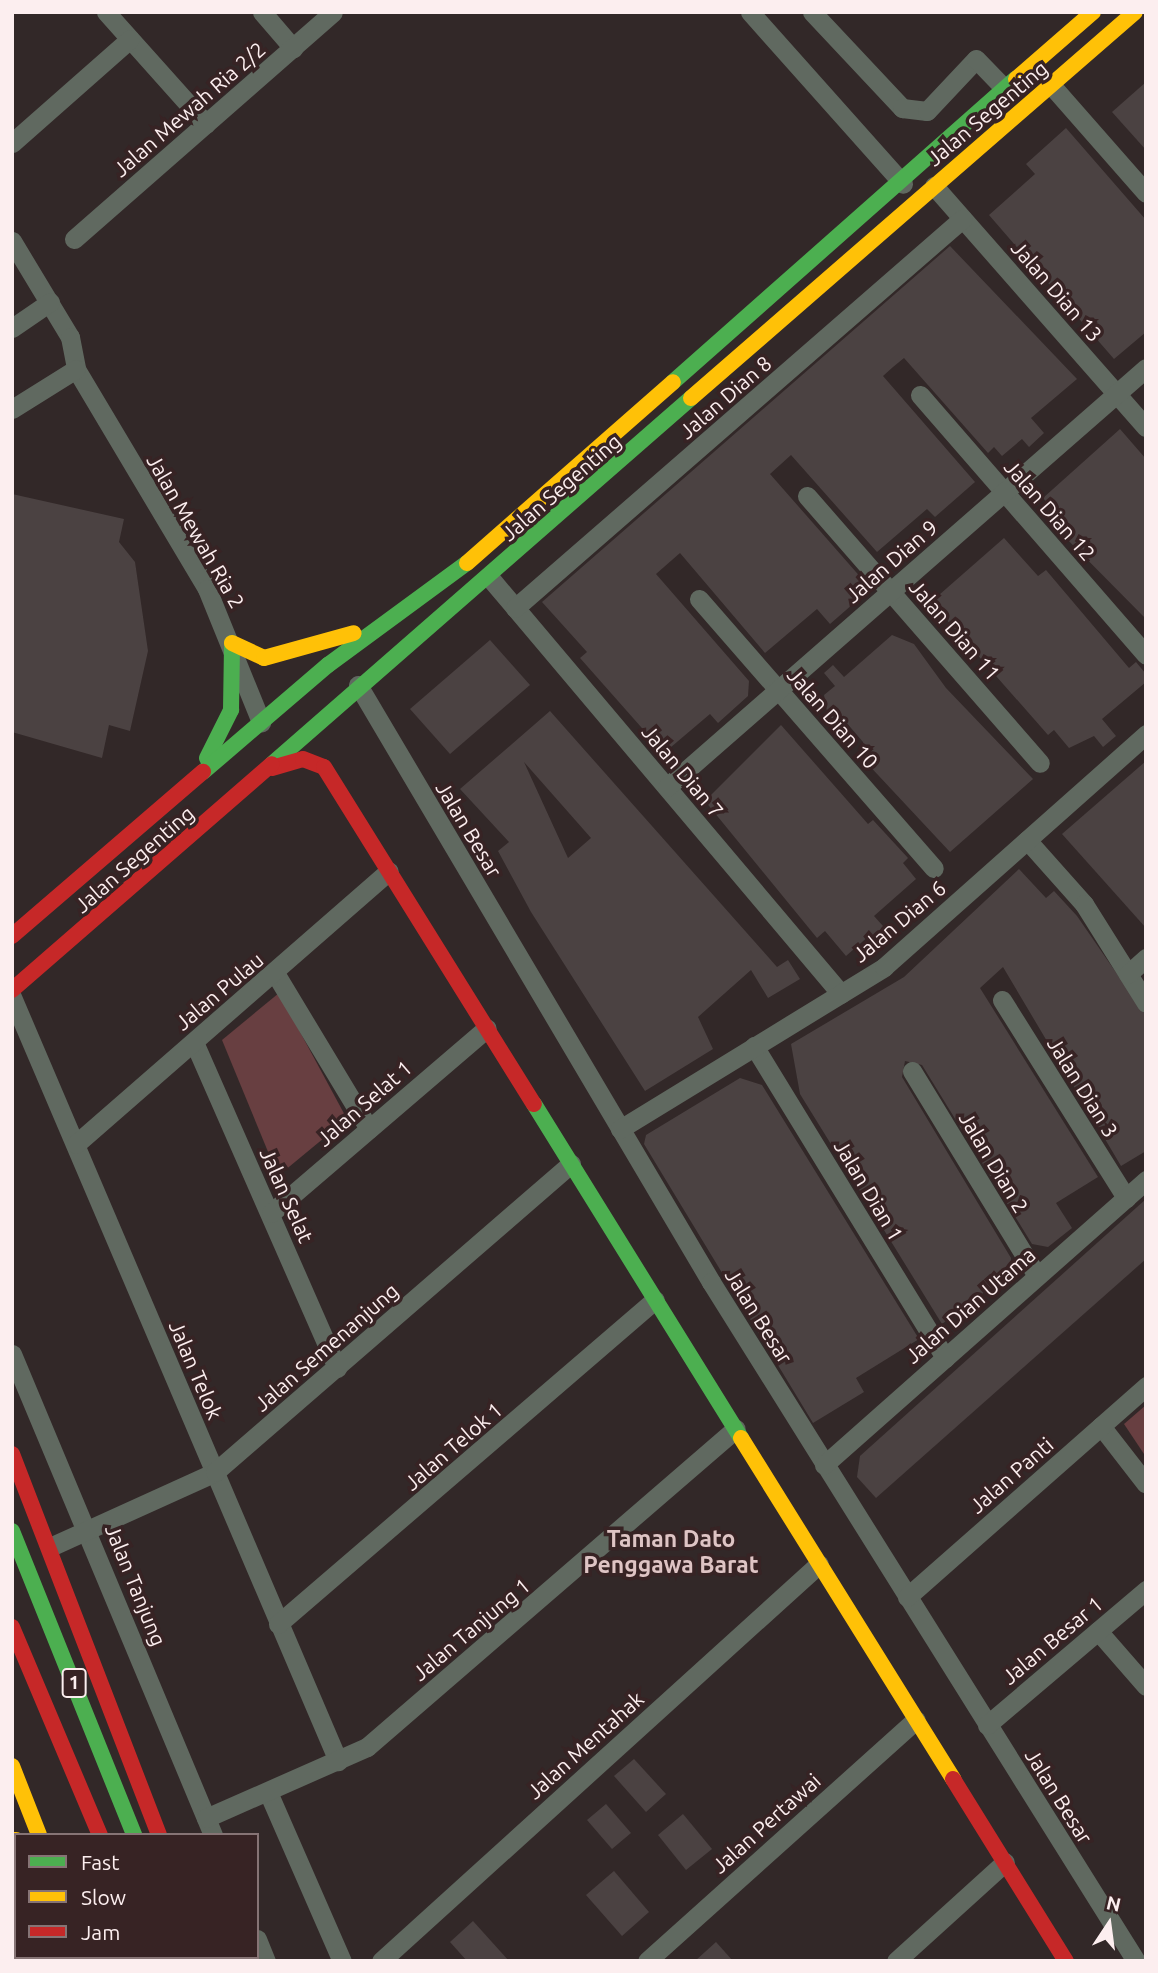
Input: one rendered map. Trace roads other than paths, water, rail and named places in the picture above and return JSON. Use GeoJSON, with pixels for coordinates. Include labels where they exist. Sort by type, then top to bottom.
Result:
{"type":"FeatureCollection","features":[{"type":"Feature","properties":{"kind":"main road","name":"Jalan Segenting"},"geometry":{"type":"LineString","coordinates":[[14,935],[261,722],[419,597],[903,184],[1093,12]]}},
{"type":"Feature","properties":{"kind":"main road","name":"Jalan Segenting"},"geometry":{"type":"LineString","coordinates":[[12,990],[149,875],[265,773],[358,685],[490,578],[1135,12]]}},
{"type":"Feature","properties":{"kind":"main road"},"geometry":{"type":"LineString","coordinates":[[193,781],[231,710],[232,643],[264,658],[290,654],[346,637],[419,597],[490,578]]}},
{"type":"Feature","properties":{"kind":"main road"},"geometry":{"type":"LineString","coordinates":[[261,722],[288,736],[315,726]]}},
{"type":"Feature","properties":{"kind":"main road"},"geometry":{"type":"LineString","coordinates":[[261,722],[266,747],[265,773],[303,759],[324,767],[1066,1961]]}},
{"type":"Feature","properties":{"kind":"main road"},"geometry":{"type":"LineString","coordinates":[[32,919],[38,941],[61,938],[149,875]]}},
{"type":"Feature","properties":{"kind":"main road"},"geometry":{"type":"LineString","coordinates":[[12,968],[14,935]]}},
{"type":"Feature","properties":{"kind":"main road"},"geometry":{"type":"LineString","coordinates":[[12,1454],[158,1833]]}},
{"type":"Feature","properties":{"kind":"main road","name":"1"},"geometry":{"type":"LineString","coordinates":[[12,1531],[133,1833]]}},
{"type":"Feature","properties":{"kind":"main road","name":"1"},"geometry":{"type":"LineString","coordinates":[[12,1627],[99,1833]]}},
{"type":"Feature","properties":{"kind":"main road"},"geometry":{"type":"LineString","coordinates":[[12,1766],[38,1833]]}},
{"type":"Feature","properties":{"kind":"street"},"geometry":{"type":"LineString","coordinates":[[106,12],[206,124]]}},
{"type":"Feature","properties":{"kind":"street"},"geometry":{"type":"LineString","coordinates":[[262,12],[293,48]]}},
{"type":"Feature","properties":{"kind":"street","name":"Jalan Mewah Ria 2/2"},"geometry":{"type":"LineString","coordinates":[[74,239],[333,12]]}},
{"type":"Feature","properties":{"kind":"street"},"geometry":{"type":"LineString","coordinates":[[750,12],[903,184]]}},
{"type":"Feature","properties":{"kind":"street"},"geometry":{"type":"LineString","coordinates":[[812,12],[902,108],[927,111],[976,59],[1007,92]]}},
{"type":"Feature","properties":{"kind":"street"},"geometry":{"type":"LineString","coordinates":[[12,143],[130,38]]}},
{"type":"Feature","properties":{"kind":"street"},"geometry":{"type":"LineString","coordinates":[[1052,86],[1146,193]]}},
{"type":"Feature","properties":{"kind":"street","name":"Jalan Dian 13"},"geometry":{"type":"LineString","coordinates":[[934,186],[1146,427]]}},
{"type":"Feature","properties":{"kind":"street","name":"Jalan Dian 8"},"geometry":{"type":"LineString","coordinates":[[515,608],[962,219]]}},
{"type":"Feature","properties":{"kind":"street","name":"Jalan Mewah Ria 2"},"geometry":{"type":"LineString","coordinates":[[12,241],[70,337],[76,369],[207,589],[232,643],[261,722]]}},
{"type":"Feature","properties":{"kind":"street"},"geometry":{"type":"LineString","coordinates":[[12,328],[50,302]]}},
{"type":"Feature","properties":{"kind":"street","name":"Jalan Dian 9"},"geometry":{"type":"LineString","coordinates":[[667,787],[1146,368]]}},
{"type":"Feature","properties":{"kind":"street"},"geometry":{"type":"LineString","coordinates":[[12,409],[76,369]]}},
{"type":"Feature","properties":{"kind":"street","name":"Jalan Dian 12"},"geometry":{"type":"LineString","coordinates":[[920,395],[1146,655]]}},
{"type":"Feature","properties":{"kind":"street","name":"Jalan Dian 11"},"geometry":{"type":"LineString","coordinates":[[807,496],[1040,763]]}},
{"type":"Feature","properties":{"kind":"street","name":"Jalan Dian 7"},"geometry":{"type":"LineString","coordinates":[[490,578],[841,994]]}},
{"type":"Feature","properties":{"kind":"street","name":"Jalan Dian 10"},"geometry":{"type":"LineString","coordinates":[[698,598],[934,868]]}},
{"type":"Feature","properties":{"kind":"street","name":"Jalan Besar"},"geometry":{"type":"LineString","coordinates":[[358,685],[620,1129],[824,1465],[987,1725],[1139,1955]]}},
{"type":"Feature","properties":{"kind":"street","name":"Jalan Dian 6"},"geometry":{"type":"LineString","coordinates":[[620,1129],[884,967],[1146,734]]}},
{"type":"Feature","properties":{"kind":"street"},"geometry":{"type":"LineString","coordinates":[[1027,840],[1084,904],[1146,1003]]}},
{"type":"Feature","properties":{"kind":"street","name":"Jalan Pulau"},"geometry":{"type":"LineString","coordinates":[[76,1144],[389,871]]}},
{"type":"Feature","properties":{"kind":"street"},"geometry":{"type":"LineString","coordinates":[[1128,974],[1146,958]]}},
{"type":"Feature","properties":{"kind":"street"},"geometry":{"type":"LineString","coordinates":[[275,973],[369,1129]]}},
{"type":"Feature","properties":{"kind":"street","name":"Jalan Telok"},"geometry":{"type":"LineString","coordinates":[[12,997],[338,1761]]}},
{"type":"Feature","properties":{"kind":"street","name":"Jalan Dian 3"},"geometry":{"type":"LineString","coordinates":[[1002,1000],[1126,1198]]}},
{"type":"Feature","properties":{"kind":"street","name":"Jalan Selat 1"},"geometry":{"type":"LineString","coordinates":[[271,1213],[487,1028]]}},
{"type":"Feature","properties":{"kind":"street","name":"Jalan Selat"},"geometry":{"type":"LineString","coordinates":[[194,1042],[337,1368]]}},
{"type":"Feature","properties":{"kind":"street","name":"Jalan Dian 1"},"geometry":{"type":"LineString","coordinates":[[754,1046],[945,1358]]}},
{"type":"Feature","properties":{"kind":"street","name":"Jalan Dian 2"},"geometry":{"type":"LineString","coordinates":[[912,1071],[1037,1276]]}},
{"type":"Feature","properties":{"kind":"street","name":"Jalan Semenanjung"},"geometry":{"type":"LineString","coordinates":[[50,1547],[215,1472],[571,1164]]}},
{"type":"Feature","properties":{"kind":"street","name":"Jalan Dian Utama"},"geometry":{"type":"LineString","coordinates":[[824,1465],[1146,1180]]}},
{"type":"Feature","properties":{"kind":"street","name":"Jalan Telok 1"},"geometry":{"type":"LineString","coordinates":[[278,1625],[655,1300]]}},
{"type":"Feature","properties":{"kind":"street","name":"Jalan Tanjung"},"geometry":{"type":"LineString","coordinates":[[12,1354],[89,1531],[210,1827]]}},
{"type":"Feature","properties":{"kind":"street","name":"Jalan Panti"},"geometry":{"type":"LineString","coordinates":[[907,1597],[1146,1386]]}},
{"type":"Feature","properties":{"kind":"street"},"geometry":{"type":"LineString","coordinates":[[1101,1426],[1146,1484]]}},
{"type":"Feature","properties":{"kind":"street","name":"Jalan Tanjung 1"},"geometry":{"type":"LineString","coordinates":[[210,1827],[268,1792],[367,1747],[736,1429]]}},
{"type":"Feature","properties":{"kind":"street","name":"Jalan Mentahak"},"geometry":{"type":"LineString","coordinates":[[381,1961],[819,1564]]}},
{"type":"Feature","properties":{"kind":"street","name":"Jalan Besar 1"},"geometry":{"type":"LineString","coordinates":[[987,1725],[1146,1590]]}},
{"type":"Feature","properties":{"kind":"street"},"geometry":{"type":"LineString","coordinates":[[1098,1631],[1146,1686]]}},
{"type":"Feature","properties":{"kind":"street","name":"Jalan Pertawai"},"geometry":{"type":"LineString","coordinates":[[648,1961],[916,1720]]}},
{"type":"Feature","properties":{"kind":"street"},"geometry":{"type":"LineString","coordinates":[[268,1792],[342,1961]]}},
{"type":"Feature","properties":{"kind":"street"},"geometry":{"type":"LineString","coordinates":[[895,1961],[1004,1862]]}},
{"type":"Feature","properties":{"kind":"street"},"geometry":{"type":"LineString","coordinates":[[259,1945],[266,1961]]}},
{"type":"Feature","properties":{"kind":"district","name":"Taman Dato Penggawa Barat"},"geometry":{"type":"Point","coordinates":[671,1552]}}]}
